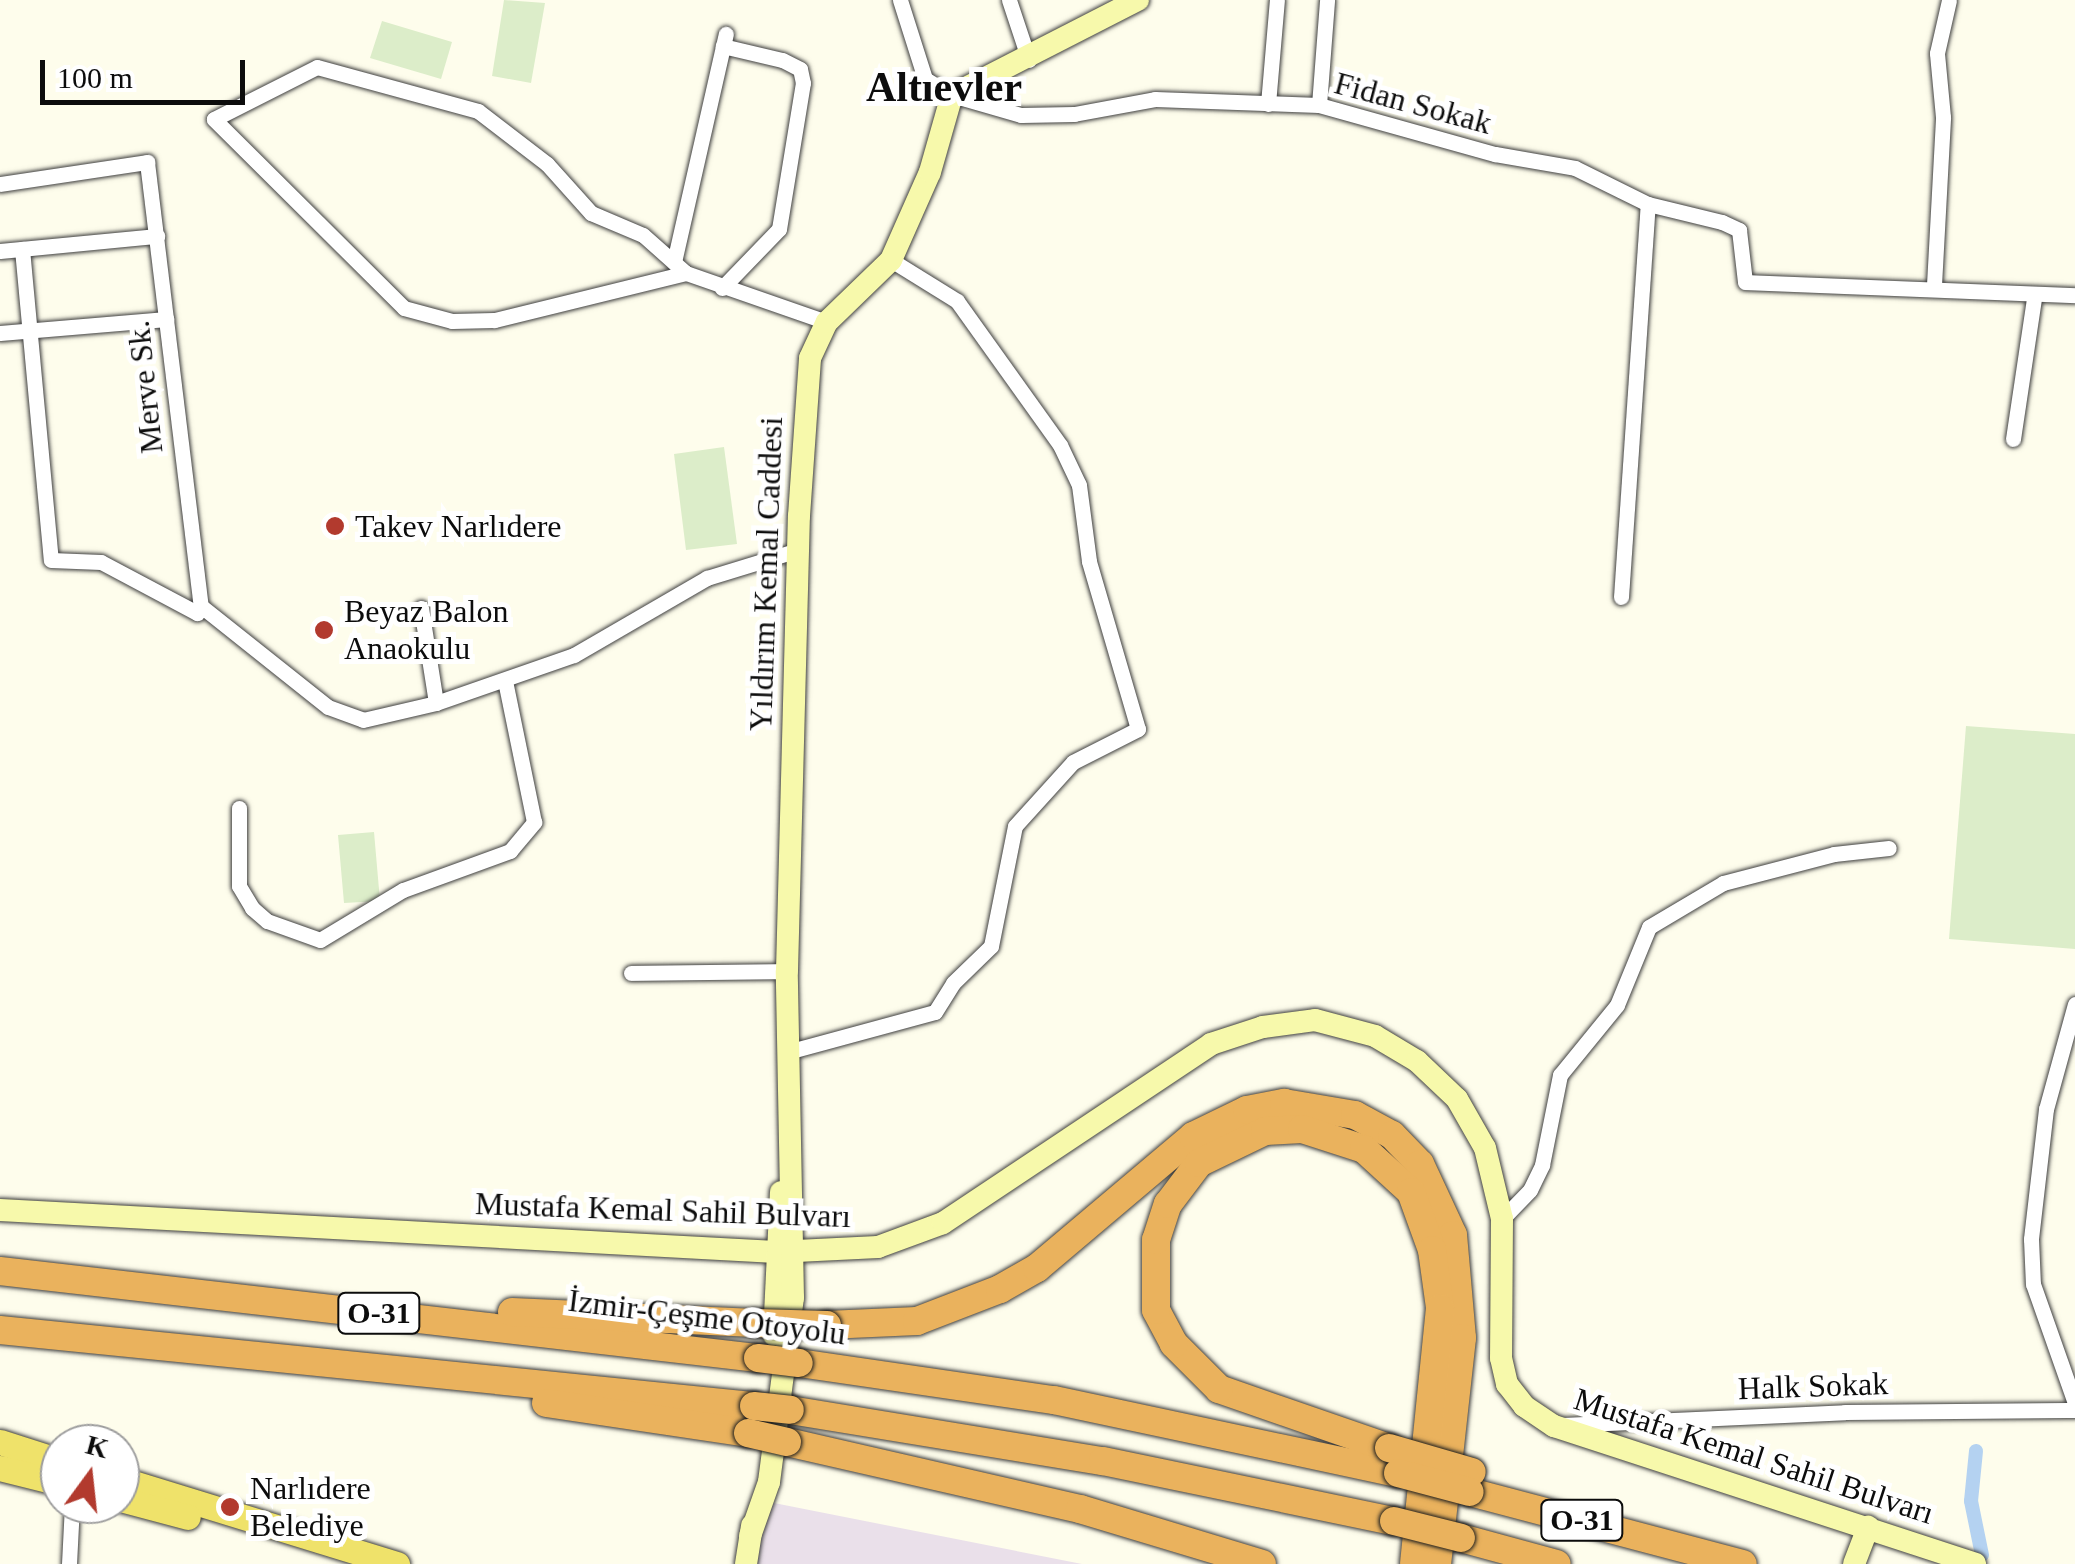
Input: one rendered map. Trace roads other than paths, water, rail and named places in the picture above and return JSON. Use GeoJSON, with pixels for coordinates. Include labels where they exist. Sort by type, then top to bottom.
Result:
{"type":"FeatureCollection","features":[{"type":"Feature","properties":{"kind":"highway"},"geometry":{"type":"LineString","coordinates":[[97,1280],[449,1308],[755,1323],[917,1321],[1000,1289],[1037,1268],[1193,1136],[1246,1110],[1284,1103],[1355,1115],[1392,1135],[1420,1164],[1453,1235],[1462,1338],[1437,1564]]}},
{"type":"Feature","properties":{"kind":"highway"},"geometry":{"type":"LineString","coordinates":[[1393,1461],[1248,1403],[1196,1371],[1174,1344],[1156,1310],[1156,1240],[1179,1184],[1199,1163],[1265,1131],[1302,1129],[1364,1149],[1411,1192],[1432,1250],[1440,1308],[1414,1564]]}},
{"type":"Feature","properties":{"kind":"highway","name":"İzmir-Çeşme Otoyolu"},"geometry":{"type":"LineString","coordinates":[[0,1271],[799,1362],[1054,1400],[1393,1461]]}},
{"type":"Feature","properties":{"kind":"highway","name":"O-31"},"geometry":{"type":"LineString","coordinates":[[0,1330],[419,1376],[751,1419],[790,1410],[1104,1461],[1394,1522],[1557,1564]]}},
{"type":"Feature","properties":{"kind":"highway"},"geometry":{"type":"LineString","coordinates":[[751,1419],[787,1442],[1080,1509],[1262,1564]]}},
{"type":"Feature","properties":{"kind":"highway","name":"O-31"},"geometry":{"type":"LineString","coordinates":[[1393,1461],[1743,1564]]}},
{"type":"Feature","properties":{"kind":"main road"},"geometry":{"type":"LineString","coordinates":[[952,94],[1029,60],[1138,0]]}},
{"type":"Feature","properties":{"kind":"main road","name":"Yıldırım Kemal Caddesi"},"geometry":{"type":"LineString","coordinates":[[746,1564],[750,1536],[769,1482],[786,1251],[791,1050],[787,971],[806,383],[827,322],[891,260],[930,172],[952,94]]}},
{"type":"Feature","properties":{"kind":"main road","name":"Mustafa Kemal Sahil Bulvarı"},"geometry":{"type":"LineString","coordinates":[[0,1210],[786,1251],[878,1247],[923,1232],[1211,1044],[1263,1026],[1316,1020],[1374,1036],[1417,1062],[1458,1099],[1486,1148],[1502,1219],[1504,1374],[1514,1395],[1554,1426],[1975,1564]]}},
{"type":"Feature","properties":{"kind":"main road"},"geometry":{"type":"LineString","coordinates":[[0,1442],[40,1455]]}},
{"type":"Feature","properties":{"kind":"main road"},"geometry":{"type":"LineString","coordinates":[[0,1468],[40,1478]]}},
{"type":"Feature","properties":{"kind":"main road"},"geometry":{"type":"LineString","coordinates":[[140,1485],[397,1564]]}},
{"type":"Feature","properties":{"kind":"main road"},"geometry":{"type":"LineString","coordinates":[[140,1505],[342,1564]]}},
{"type":"Feature","properties":{"kind":"main road"},"geometry":{"type":"LineString","coordinates":[[1854,1564],[1868,1526]]}},
{"type":"Feature","properties":{"kind":"street"},"geometry":{"type":"LineString","coordinates":[[900,0],[924,79],[952,94]]}},
{"type":"Feature","properties":{"kind":"street"},"geometry":{"type":"LineString","coordinates":[[1009,0],[1029,60]]}},
{"type":"Feature","properties":{"kind":"street"},"geometry":{"type":"LineString","coordinates":[[1268,104],[1276,0]]}},
{"type":"Feature","properties":{"kind":"street"},"geometry":{"type":"LineString","coordinates":[[1319,105],[1328,0]]}},
{"type":"Feature","properties":{"kind":"street"},"geometry":{"type":"LineString","coordinates":[[1949,0],[1937,53],[1943,116],[1934,285],[2034,298],[2075,294]]}},
{"type":"Feature","properties":{"kind":"street"},"geometry":{"type":"LineString","coordinates":[[680,267],[724,40],[782,60],[800,70],[803,83],[779,229],[722,288]]}},
{"type":"Feature","properties":{"kind":"street"},"geometry":{"type":"LineString","coordinates":[[680,267],[494,320],[452,321],[404,308],[214,119],[318,67],[478,111],[547,164],[591,213],[643,235],[680,267],[722,288],[793,305],[827,322]]}},
{"type":"Feature","properties":{"kind":"street","name":"Fidan Sokak"},"geometry":{"type":"LineString","coordinates":[[952,94],[1020,115],[1074,114],[1155,99],[1319,105],[1495,154],[1575,168],[1648,204],[1738,230],[1745,282],[1829,290],[1934,285]]}},
{"type":"Feature","properties":{"kind":"street","name":"Merve Sk."},"geometry":{"type":"LineString","coordinates":[[0,184],[148,162],[201,606]]}},
{"type":"Feature","properties":{"kind":"street"},"geometry":{"type":"LineString","coordinates":[[1621,597],[1648,204]]}},
{"type":"Feature","properties":{"kind":"street"},"geometry":{"type":"LineString","coordinates":[[0,251],[156,236]]}},
{"type":"Feature","properties":{"kind":"street"},"geometry":{"type":"LineString","coordinates":[[22,249],[51,560],[101,562],[197,613],[201,606],[328,707],[363,720],[505,682],[574,655],[707,578],[798,550]]}},
{"type":"Feature","properties":{"kind":"street"},"geometry":{"type":"LineString","coordinates":[[791,1050],[935,1012],[953,983],[991,946],[1015,826],[1073,762],[1138,730],[1089,561],[1079,485],[1060,445],[957,301],[891,260]]}},
{"type":"Feature","properties":{"kind":"street"},"geometry":{"type":"LineString","coordinates":[[2013,439],[2034,298]]}},
{"type":"Feature","properties":{"kind":"street"},"geometry":{"type":"LineString","coordinates":[[0,333],[166,319]]}},
{"type":"Feature","properties":{"kind":"street"},"geometry":{"type":"LineString","coordinates":[[421,608],[436,703]]}},
{"type":"Feature","properties":{"kind":"street"},"geometry":{"type":"LineString","coordinates":[[239,808],[239,886],[252,908],[267,922],[320,940],[403,890],[510,851],[534,822],[505,682]]}},
{"type":"Feature","properties":{"kind":"street"},"geometry":{"type":"LineString","coordinates":[[1502,1219],[1530,1190],[1542,1165],[1560,1075],[1616,1005],[1649,927],[1688,900],[1762,870],[1888,848]]}},
{"type":"Feature","properties":{"kind":"street"},"geometry":{"type":"LineString","coordinates":[[631,973],[787,971]]}},
{"type":"Feature","properties":{"kind":"street"},"geometry":{"type":"LineString","coordinates":[[2075,1004],[2038,1154],[2031,1239],[2033,1284],[2075,1406]]}},
{"type":"Feature","properties":{"kind":"street","name":"Halk Sokak"},"geometry":{"type":"LineString","coordinates":[[1554,1426],[2075,1406]]}},
{"type":"Feature","properties":{"kind":"street"},"geometry":{"type":"LineString","coordinates":[[69,1564],[71,1524]]}},
{"type":"Feature","properties":{"kind":"waterway"},"geometry":{"type":"LineString","coordinates":[[1976,1451],[1971,1501],[1982,1555]]}},
{"type":"Feature","properties":{"kind":"place","name":"Takev Narlıdere"},"geometry":{"type":"Point","coordinates":[335,526]}},
{"type":"Feature","properties":{"kind":"place","name":"Beyaz Balon Anaokulu"},"geometry":{"type":"Point","coordinates":[324,630]}},
{"type":"Feature","properties":{"kind":"place","name":"Narlıdere Belediye"},"geometry":{"type":"Point","coordinates":[230,1507]}},
{"type":"Feature","properties":{"kind":"district","name":"Altıevler"},"geometry":{"type":"Point","coordinates":[944,87]}}]}
